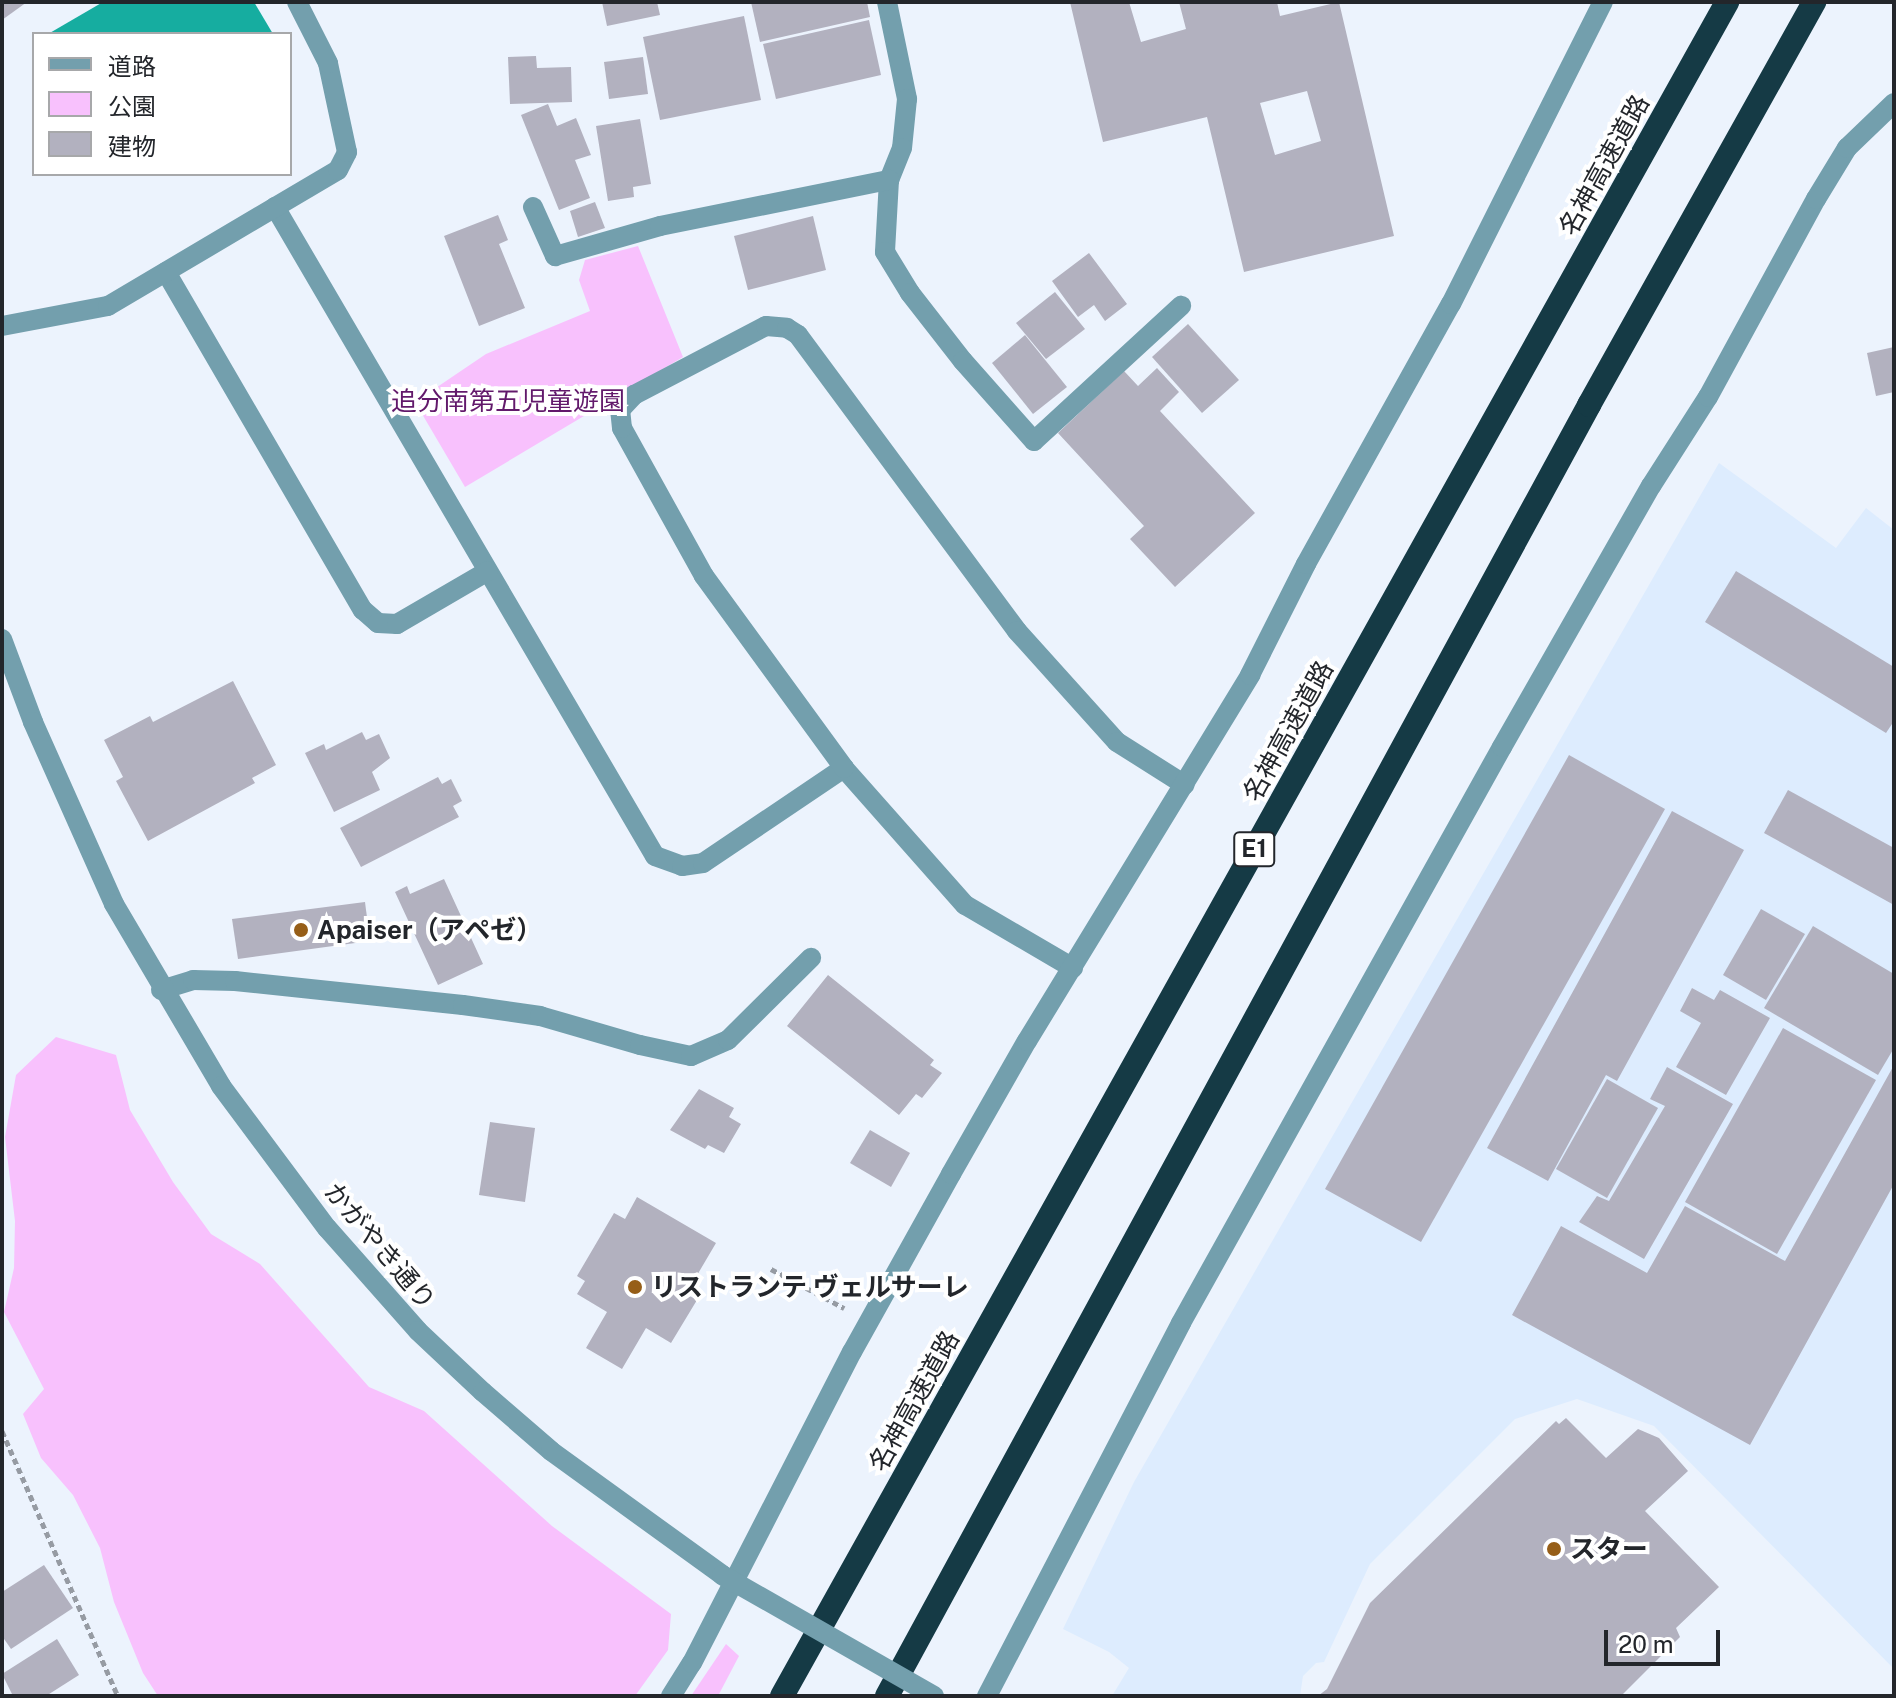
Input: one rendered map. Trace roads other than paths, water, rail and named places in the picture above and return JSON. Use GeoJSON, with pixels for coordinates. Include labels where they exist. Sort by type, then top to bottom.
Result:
{"type":"FeatureCollection","features":[{"type":"Feature","properties":{"kind":"highway","name":"名神高速道路"},"geometry":{"type":"LineString","coordinates":[[782,1696],[1727,2]]}},
{"type":"Feature","properties":{"kind":"highway"},"geometry":{"type":"LineString","coordinates":[[887,1696],[1589,405],[1814,2]]}},
{"type":"Feature","properties":{"kind":"street"},"geometry":{"type":"LineString","coordinates":[[2,326],[108,306],[338,170],[347,152],[328,63],[297,2]]}},
{"type":"Feature","properties":{"kind":"street"},"geometry":{"type":"LineString","coordinates":[[887,2],[907,99],[902,148],[889,180],[885,252],[910,293],[963,361],[1034,441],[1181,306]]}},
{"type":"Feature","properties":{"kind":"street"},"geometry":{"type":"LineString","coordinates":[[671,1696],[735,1583],[869,1322],[1027,1041],[1250,675],[1306,564],[1451,304],[1603,2]]}},
{"type":"Feature","properties":{"kind":"street"},"geometry":{"type":"LineString","coordinates":[[987,1696],[1181,1323],[1510,733],[1651,486],[1708,397],[1831,174],[1847,148],[1894,103]]}},
{"type":"Feature","properties":{"kind":"street"},"geometry":{"type":"LineString","coordinates":[[533,207],[555,256],[660,226],[889,180]]}},
{"type":"Feature","properties":{"kind":"street"},"geometry":{"type":"LineString","coordinates":[[275,207],[655,856],[682,866],[703,863],[844,768]]}},
{"type":"Feature","properties":{"kind":"street"},"geometry":{"type":"LineString","coordinates":[[166,272],[363,610],[378,623],[397,624],[488,571]]}},
{"type":"Feature","properties":{"kind":"street"},"geometry":{"type":"LineString","coordinates":[[1073,968],[965,905],[844,768],[704,576],[622,428],[620,410],[634,395],[766,326],[787,328],[798,335],[1017,631],[1117,742],[1185,785]]}},
{"type":"Feature","properties":{"kind":"street","name":"かがやき通り"},"geometry":{"type":"LineString","coordinates":[[2,639],[74,819],[114,904],[161,990],[221,1086],[327,1228],[418,1331],[551,1451],[674,1544],[722,1575],[934,1696]]}},
{"type":"Feature","properties":{"kind":"street"},"geometry":{"type":"LineString","coordinates":[[161,990],[193,980],[235,981],[463,1005],[540,1016],[691,1056],[728,1040],[811,958]]}},
{"type":"Feature","properties":{"kind":"place","name":"Apaiser（アペゼ）"},"geometry":{"type":"Point","coordinates":[301,930]}},
{"type":"Feature","properties":{"kind":"place","name":"リストランテ ヴェルサーレ"},"geometry":{"type":"Point","coordinates":[635,1287]}},
{"type":"Feature","properties":{"kind":"place","name":"スター"},"geometry":{"type":"Point","coordinates":[1554,1549]}},
{"type":"Feature","properties":{"kind":"park label","name":"追分南第五児童遊園"},"geometry":{"type":"Point","coordinates":[508,401]}}]}
